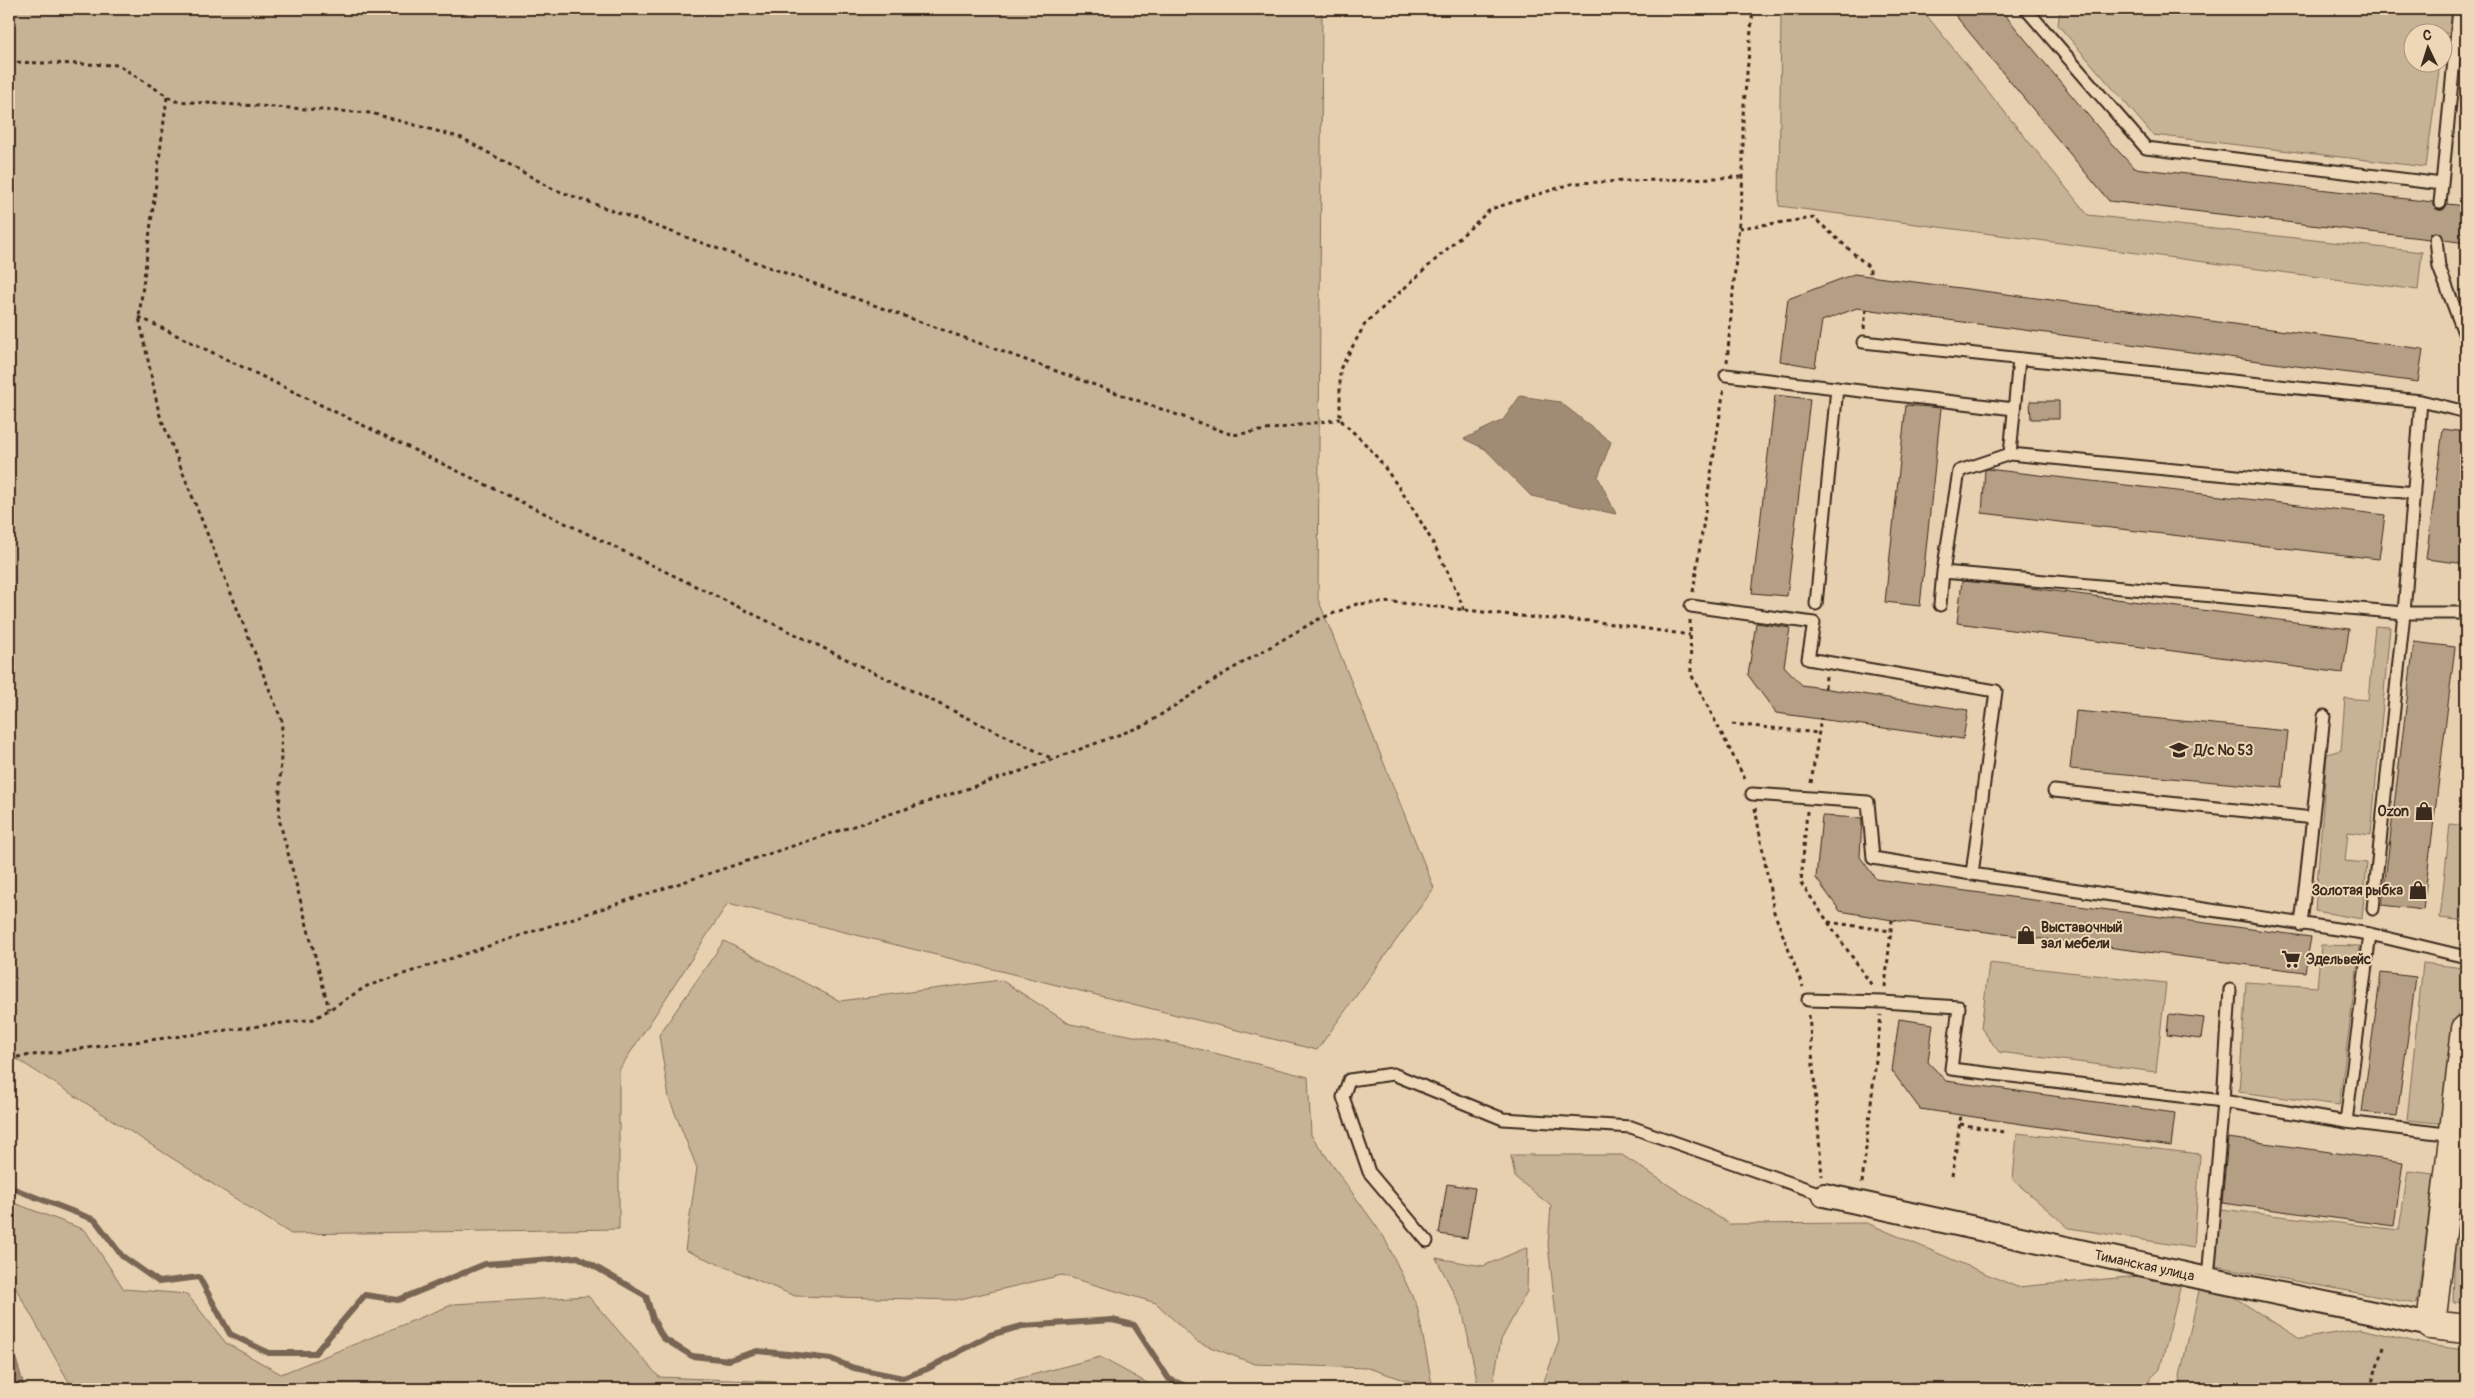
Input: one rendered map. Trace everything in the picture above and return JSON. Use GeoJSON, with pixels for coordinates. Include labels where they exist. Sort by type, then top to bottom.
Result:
{"type":"FeatureCollection","features":[{"type":"Feature","properties":{"kind":"street"},"geometry":{"type":"LineString","coordinates":[[2431,1324],[2464,1068],[2466,1029]]}},
{"type":"Feature","properties":{"kind":"street","name":"Тиманская улица"},"geometry":{"type":"LineString","coordinates":[[1824,1196],[2208,1279],[2431,1324],[2466,1329]]}},
{"type":"Feature","properties":{"kind":"lane"},"geometry":{"type":"LineString","coordinates":[[2026,9],[2146,148],[2442,184]]}},
{"type":"Feature","properties":{"kind":"lane"},"geometry":{"type":"LineString","coordinates":[[2440,203],[2458,9]]}},
{"type":"Feature","properties":{"kind":"lane"},"geometry":{"type":"LineString","coordinates":[[2436,240],[2439,267],[2466,338]]}},
{"type":"Feature","properties":{"kind":"lane"},"geometry":{"type":"LineString","coordinates":[[1863,342],[2421,401],[2466,412]]}},
{"type":"Feature","properties":{"kind":"lane"},"geometry":{"type":"LineString","coordinates":[[2010,454],[2019,359]]}},
{"type":"Feature","properties":{"kind":"lane"},"geometry":{"type":"LineString","coordinates":[[1726,375],[2014,409]]}},
{"type":"Feature","properties":{"kind":"lane"},"geometry":{"type":"LineString","coordinates":[[1816,604],[1837,388]]}},
{"type":"Feature","properties":{"kind":"lane"},"geometry":{"type":"LineString","coordinates":[[2373,909],[2404,614],[2421,401]]}},
{"type":"Feature","properties":{"kind":"lane"},"geometry":{"type":"LineString","coordinates":[[1940,605],[1943,572],[1959,471],[2010,454],[2414,493]]}},
{"type":"Feature","properties":{"kind":"lane"},"geometry":{"type":"LineString","coordinates":[[1943,572],[2404,614],[2466,613]]}},
{"type":"Feature","properties":{"kind":"lane"},"geometry":{"type":"LineString","coordinates":[[1691,606],[1814,622],[1808,659],[1996,691],[1972,874]]}},
{"type":"Feature","properties":{"kind":"lane"},"geometry":{"type":"LineString","coordinates":[[2301,925],[2324,716]]}},
{"type":"Feature","properties":{"kind":"lane"},"geometry":{"type":"LineString","coordinates":[[2054,791],[2312,818]]}},
{"type":"Feature","properties":{"kind":"lane"},"geometry":{"type":"LineString","coordinates":[[1752,794],[1868,802],[1873,858],[2301,925],[2370,934],[2466,957]]}},
{"type":"Feature","properties":{"kind":"lane"},"geometry":{"type":"LineString","coordinates":[[2346,1122],[2370,934]]}},
{"type":"Feature","properties":{"kind":"lane"},"geometry":{"type":"LineString","coordinates":[[2208,1279],[2230,990]]}},
{"type":"Feature","properties":{"kind":"lane"},"geometry":{"type":"LineString","coordinates":[[1808,1000],[1959,1007],[1952,1069],[2223,1101],[2346,1122],[2454,1135]]}},
{"type":"Feature","properties":{"kind":"lane"},"geometry":{"type":"LineString","coordinates":[[1426,1241],[1370,1172],[1343,1097],[1349,1080],[1393,1074],[1503,1119],[1631,1127],[1824,1196]]}},
{"type":"Feature","properties":{"kind":"path"},"geometry":{"type":"LineString","coordinates":[[9,62],[118,65],[175,101],[371,113],[462,138],[553,189],[1233,435],[1340,419]]}},
{"type":"Feature","properties":{"kind":"path"},"geometry":{"type":"LineString","coordinates":[[167,96],[139,317],[159,413],[282,721],[279,819],[329,1009]]}},
{"type":"Feature","properties":{"kind":"path"},"geometry":{"type":"LineString","coordinates":[[1464,610],[1451,578],[1411,507],[1374,453],[1340,419],[1340,369],[1365,324],[1491,209],[1574,183],[1743,177]]}},
{"type":"Feature","properties":{"kind":"path"},"geometry":{"type":"LineString","coordinates":[[1739,228],[1814,218],[1870,268],[1870,276]]}},
{"type":"Feature","properties":{"kind":"path"},"geometry":{"type":"LineString","coordinates":[[139,317],[1054,760]]}},
{"type":"Feature","properties":{"kind":"path"},"geometry":{"type":"LineString","coordinates":[[9,1058],[314,1019],[367,986],[1054,760],[1145,726],[1230,670],[1317,620],[1356,604],[1393,602],[1591,621],[1690,635]]}},
{"type":"Feature","properties":{"kind":"path"},"geometry":{"type":"LineString","coordinates":[[1809,797],[1821,718]]}},
{"type":"Feature","properties":{"kind":"path"},"geometry":{"type":"LineString","coordinates":[[1732,724],[1819,733]]}},
{"type":"Feature","properties":{"kind":"path"},"geometry":{"type":"LineString","coordinates":[[1883,1002],[1892,920]]}},
{"type":"Feature","properties":{"kind":"path"},"geometry":{"type":"LineString","coordinates":[[1828,922],[1891,931]]}},
{"type":"Feature","properties":{"kind":"path"},"geometry":{"type":"LineString","coordinates":[[1952,1176],[1961,1115]]}},
{"type":"Feature","properties":{"kind":"path"},"geometry":{"type":"LineString","coordinates":[[1960,1124],[2003,1132]]}},
{"type":"Feature","properties":{"kind":"path"},"geometry":{"type":"LineString","coordinates":[[2370,1389],[2383,1347]]}},
{"type":"Feature","properties":{"kind":"shaded area"},"geometry":{"type":"Polygon","coordinates":[[[9,9],[1322,9],[1318,599],[1434,888],[1317,1050],[728,903],[619,1070],[619,1229],[291,1234],[9,1054],[9,9]]]}},
{"type":"Feature","properties":{"kind":"shaded area"},"geometry":{"type":"Polygon","coordinates":[[[1781,9],[1907,9],[1923,11],[2088,215],[2422,252],[2418,290],[1779,206],[1781,9]]]}},
{"type":"Feature","properties":{"kind":"shaded area"},"geometry":{"type":"Polygon","coordinates":[[[2060,9],[2466,9],[2466,36],[2452,34],[2452,22],[2402,22],[2402,72],[2439,72],[2426,167],[2153,135],[2058,25],[2060,9]]]}},
{"type":"Feature","properties":{"kind":"shaded area"},"geometry":{"type":"Polygon","coordinates":[[[1520,396],[1560,402],[1611,442],[1598,477],[1616,514],[1531,496],[1485,449],[1464,439],[1503,420],[1520,396]]]}},
{"type":"Feature","properties":{"kind":"shaded area"},"geometry":{"type":"Polygon","coordinates":[[[2375,626],[2390,627],[2371,835],[2348,832],[2345,861],[2367,863],[2362,919],[2315,911],[2327,754],[2341,750],[2345,698],[2368,700],[2375,626]]]}},
{"type":"Feature","properties":{"kind":"shaded area"},"geometry":{"type":"Polygon","coordinates":[[[2450,824],[2466,826],[2466,921],[2440,918],[2450,824]]]}},
{"type":"Feature","properties":{"kind":"shaded area"},"geometry":{"type":"Polygon","coordinates":[[[724,941],[840,1001],[1001,980],[1070,1024],[1187,1046],[1308,1077],[1311,1135],[1384,1237],[1417,1306],[1433,1389],[1368,1368],[1255,1364],[1197,1342],[1156,1303],[1062,1275],[956,1300],[795,1296],[685,1250],[697,1168],[669,1098],[659,1035],[724,941]]]}},
{"type":"Feature","properties":{"kind":"shaded area"},"geometry":{"type":"Polygon","coordinates":[[[2321,945],[2360,946],[2339,1105],[2239,1092],[2246,982],[2317,987],[2321,945]]]}},
{"type":"Feature","properties":{"kind":"shaded area"},"geometry":{"type":"Polygon","coordinates":[[[1989,963],[2166,983],[2156,1072],[1999,1052],[1981,1028],[1989,963]]]}},
{"type":"Feature","properties":{"kind":"shaded area"},"geometry":{"type":"Polygon","coordinates":[[[2423,963],[2463,968],[2447,1124],[2407,1120],[2423,963]]]}},
{"type":"Feature","properties":{"kind":"shaded area"},"geometry":{"type":"Polygon","coordinates":[[[2017,1133],[2200,1154],[2194,1248],[2069,1228],[2013,1180],[2017,1133]]]}},
{"type":"Feature","properties":{"kind":"shaded area"},"geometry":{"type":"Polygon","coordinates":[[[1511,1155],[1622,1155],[1729,1224],[1867,1223],[2017,1287],[2184,1272],[2160,1369],[2140,1389],[1541,1389],[1559,1341],[1548,1245],[1551,1206],[1515,1177],[1511,1155]]]}},
{"type":"Feature","properties":{"kind":"shaded area"},"geometry":{"type":"Polygon","coordinates":[[[2458,1160],[2466,1170],[2466,1303],[2453,1302],[2458,1160]]]}},
{"type":"Feature","properties":{"kind":"shaded area"},"geometry":{"type":"Polygon","coordinates":[[[2408,1171],[2434,1174],[2417,1304],[2215,1266],[2220,1209],[2399,1230],[2408,1171]]]}},
{"type":"Feature","properties":{"kind":"shaded area"},"geometry":{"type":"Polygon","coordinates":[[[9,1201],[85,1230],[124,1289],[187,1294],[226,1343],[281,1374],[454,1304],[588,1296],[659,1377],[776,1382],[810,1389],[121,1389],[70,1384],[9,1276],[9,1201]]]}},
{"type":"Feature","properties":{"kind":"shaded area"},"geometry":{"type":"Polygon","coordinates":[[[1528,1247],[1527,1291],[1501,1340],[1492,1389],[1479,1389],[1462,1309],[1436,1258],[1483,1266],[1528,1247]]]}},
{"type":"Feature","properties":{"kind":"shaded area"},"geometry":{"type":"Polygon","coordinates":[[[2202,1277],[2300,1339],[2361,1329],[2433,1346],[2466,1350],[2466,1389],[2182,1389],[2180,1376],[2202,1277]]]}},
{"type":"Feature","properties":{"kind":"shaded area"},"geometry":{"type":"Polygon","coordinates":[[[9,1336],[25,1389],[9,1389],[9,1336]]]}},
{"type":"Feature","properties":{"kind":"shaded area"},"geometry":{"type":"Polygon","coordinates":[[[1100,1357],[1158,1389],[941,1389],[994,1385],[1100,1357]]]}},
{"type":"Feature","properties":{"kind":"building"},"geometry":{"type":"Polygon","coordinates":[[[1950,9],[2000,9],[2134,168],[2433,202],[2433,206],[2439,210],[2443,210],[2447,204],[2466,206],[2466,243],[2444,240],[2442,234],[2436,232],[2431,233],[2429,239],[2109,201],[1950,9]]]}},
{"type":"Feature","properties":{"kind":"building"},"geometry":{"type":"Polygon","coordinates":[[[1854,274],[2423,349],[2418,382],[1857,308],[1822,321],[1815,367],[1780,361],[1788,299],[1854,274]]]}},
{"type":"Feature","properties":{"kind":"building"},"geometry":{"type":"Polygon","coordinates":[[[1775,395],[1810,399],[1787,596],[1752,593],[1775,395]]]}},
{"type":"Feature","properties":{"kind":"building"},"geometry":{"type":"Polygon","coordinates":[[[2030,401],[2059,401],[2059,419],[2031,419],[2030,401]]]}},
{"type":"Feature","properties":{"kind":"building"},"geometry":{"type":"Polygon","coordinates":[[[1906,405],[1941,408],[1920,606],[1885,602],[1906,405]]]}},
{"type":"Feature","properties":{"kind":"building"},"geometry":{"type":"Polygon","coordinates":[[[2443,429],[2466,432],[2466,564],[2426,559],[2443,429]]]}},
{"type":"Feature","properties":{"kind":"building"},"geometry":{"type":"Polygon","coordinates":[[[1985,470],[2385,515],[2379,559],[1982,513],[1985,470]]]}},
{"type":"Feature","properties":{"kind":"building"},"geometry":{"type":"Polygon","coordinates":[[[1962,581],[2015,586],[2349,629],[2343,673],[1957,623],[1962,581]]]}},
{"type":"Feature","properties":{"kind":"building"},"geometry":{"type":"Polygon","coordinates":[[[1756,623],[1790,628],[1784,666],[1802,685],[1968,710],[1963,739],[1776,713],[1748,675],[1756,623]]]}},
{"type":"Feature","properties":{"kind":"building"},"geometry":{"type":"Polygon","coordinates":[[[2414,642],[2455,647],[2423,910],[2382,905],[2414,642]]]}},
{"type":"Feature","properties":{"kind":"building","name":"Д/с № 53"},"geometry":{"type":"Polygon","coordinates":[[[2076,711],[2288,731],[2282,788],[2070,769],[2076,711]]]}},
{"type":"Feature","properties":{"kind":"building"},"geometry":{"type":"Polygon","coordinates":[[[1822,816],[1862,818],[1860,857],[1876,879],[2311,937],[2305,972],[1892,920],[1840,911],[1816,878],[1822,816]]]}},
{"type":"Feature","properties":{"kind":"building"},"geometry":{"type":"Polygon","coordinates":[[[2381,973],[2416,977],[2397,1116],[2362,1112],[2381,973]]]}},
{"type":"Feature","properties":{"kind":"building"},"geometry":{"type":"Polygon","coordinates":[[[2169,1014],[2204,1018],[2201,1039],[2167,1035],[2169,1014]]]}},
{"type":"Feature","properties":{"kind":"building"},"geometry":{"type":"Polygon","coordinates":[[[1899,1019],[1933,1024],[1928,1062],[1946,1081],[2175,1113],[2171,1146],[1920,1109],[1892,1071],[1899,1019]]]}},
{"type":"Feature","properties":{"kind":"building"},"geometry":{"type":"Polygon","coordinates":[[[2228,1138],[2403,1162],[2394,1226],[2222,1203],[2228,1138]]]}},
{"type":"Feature","properties":{"kind":"building"},"geometry":{"type":"Polygon","coordinates":[[[1447,1184],[1475,1188],[1467,1238],[1439,1234],[1447,1184]]]}},
{"type":"Feature","properties":{"kind":"waterway"},"geometry":{"type":"LineString","coordinates":[[9,1187],[95,1220],[122,1256],[159,1282],[199,1277],[230,1334],[269,1353],[315,1353],[365,1295],[398,1300],[485,1264],[578,1257],[646,1296],[653,1319],[663,1338],[692,1356],[729,1360],[757,1351],[798,1355],[831,1359],[854,1368],[903,1378],[927,1369],[990,1335],[1022,1326],[1112,1320],[1134,1325],[1169,1379],[1193,1389]]}},
{"type":"Feature","properties":{"kind":"place","name":"Д/с № 53"},"geometry":{"type":"Point","coordinates":[2179,750]}},
{"type":"Feature","properties":{"kind":"place","name":"Ozon"},"geometry":{"type":"Point","coordinates":[2424,811]}},
{"type":"Feature","properties":{"kind":"place","name":"Золотая рыбка"},"geometry":{"type":"Point","coordinates":[2418,890]}},
{"type":"Feature","properties":{"kind":"place","name":"Выставочный зал мебели"},"geometry":{"type":"Point","coordinates":[2026,935]}},
{"type":"Feature","properties":{"kind":"place","name":"Эдельвейс"},"geometry":{"type":"Point","coordinates":[2291,959]}}]}
